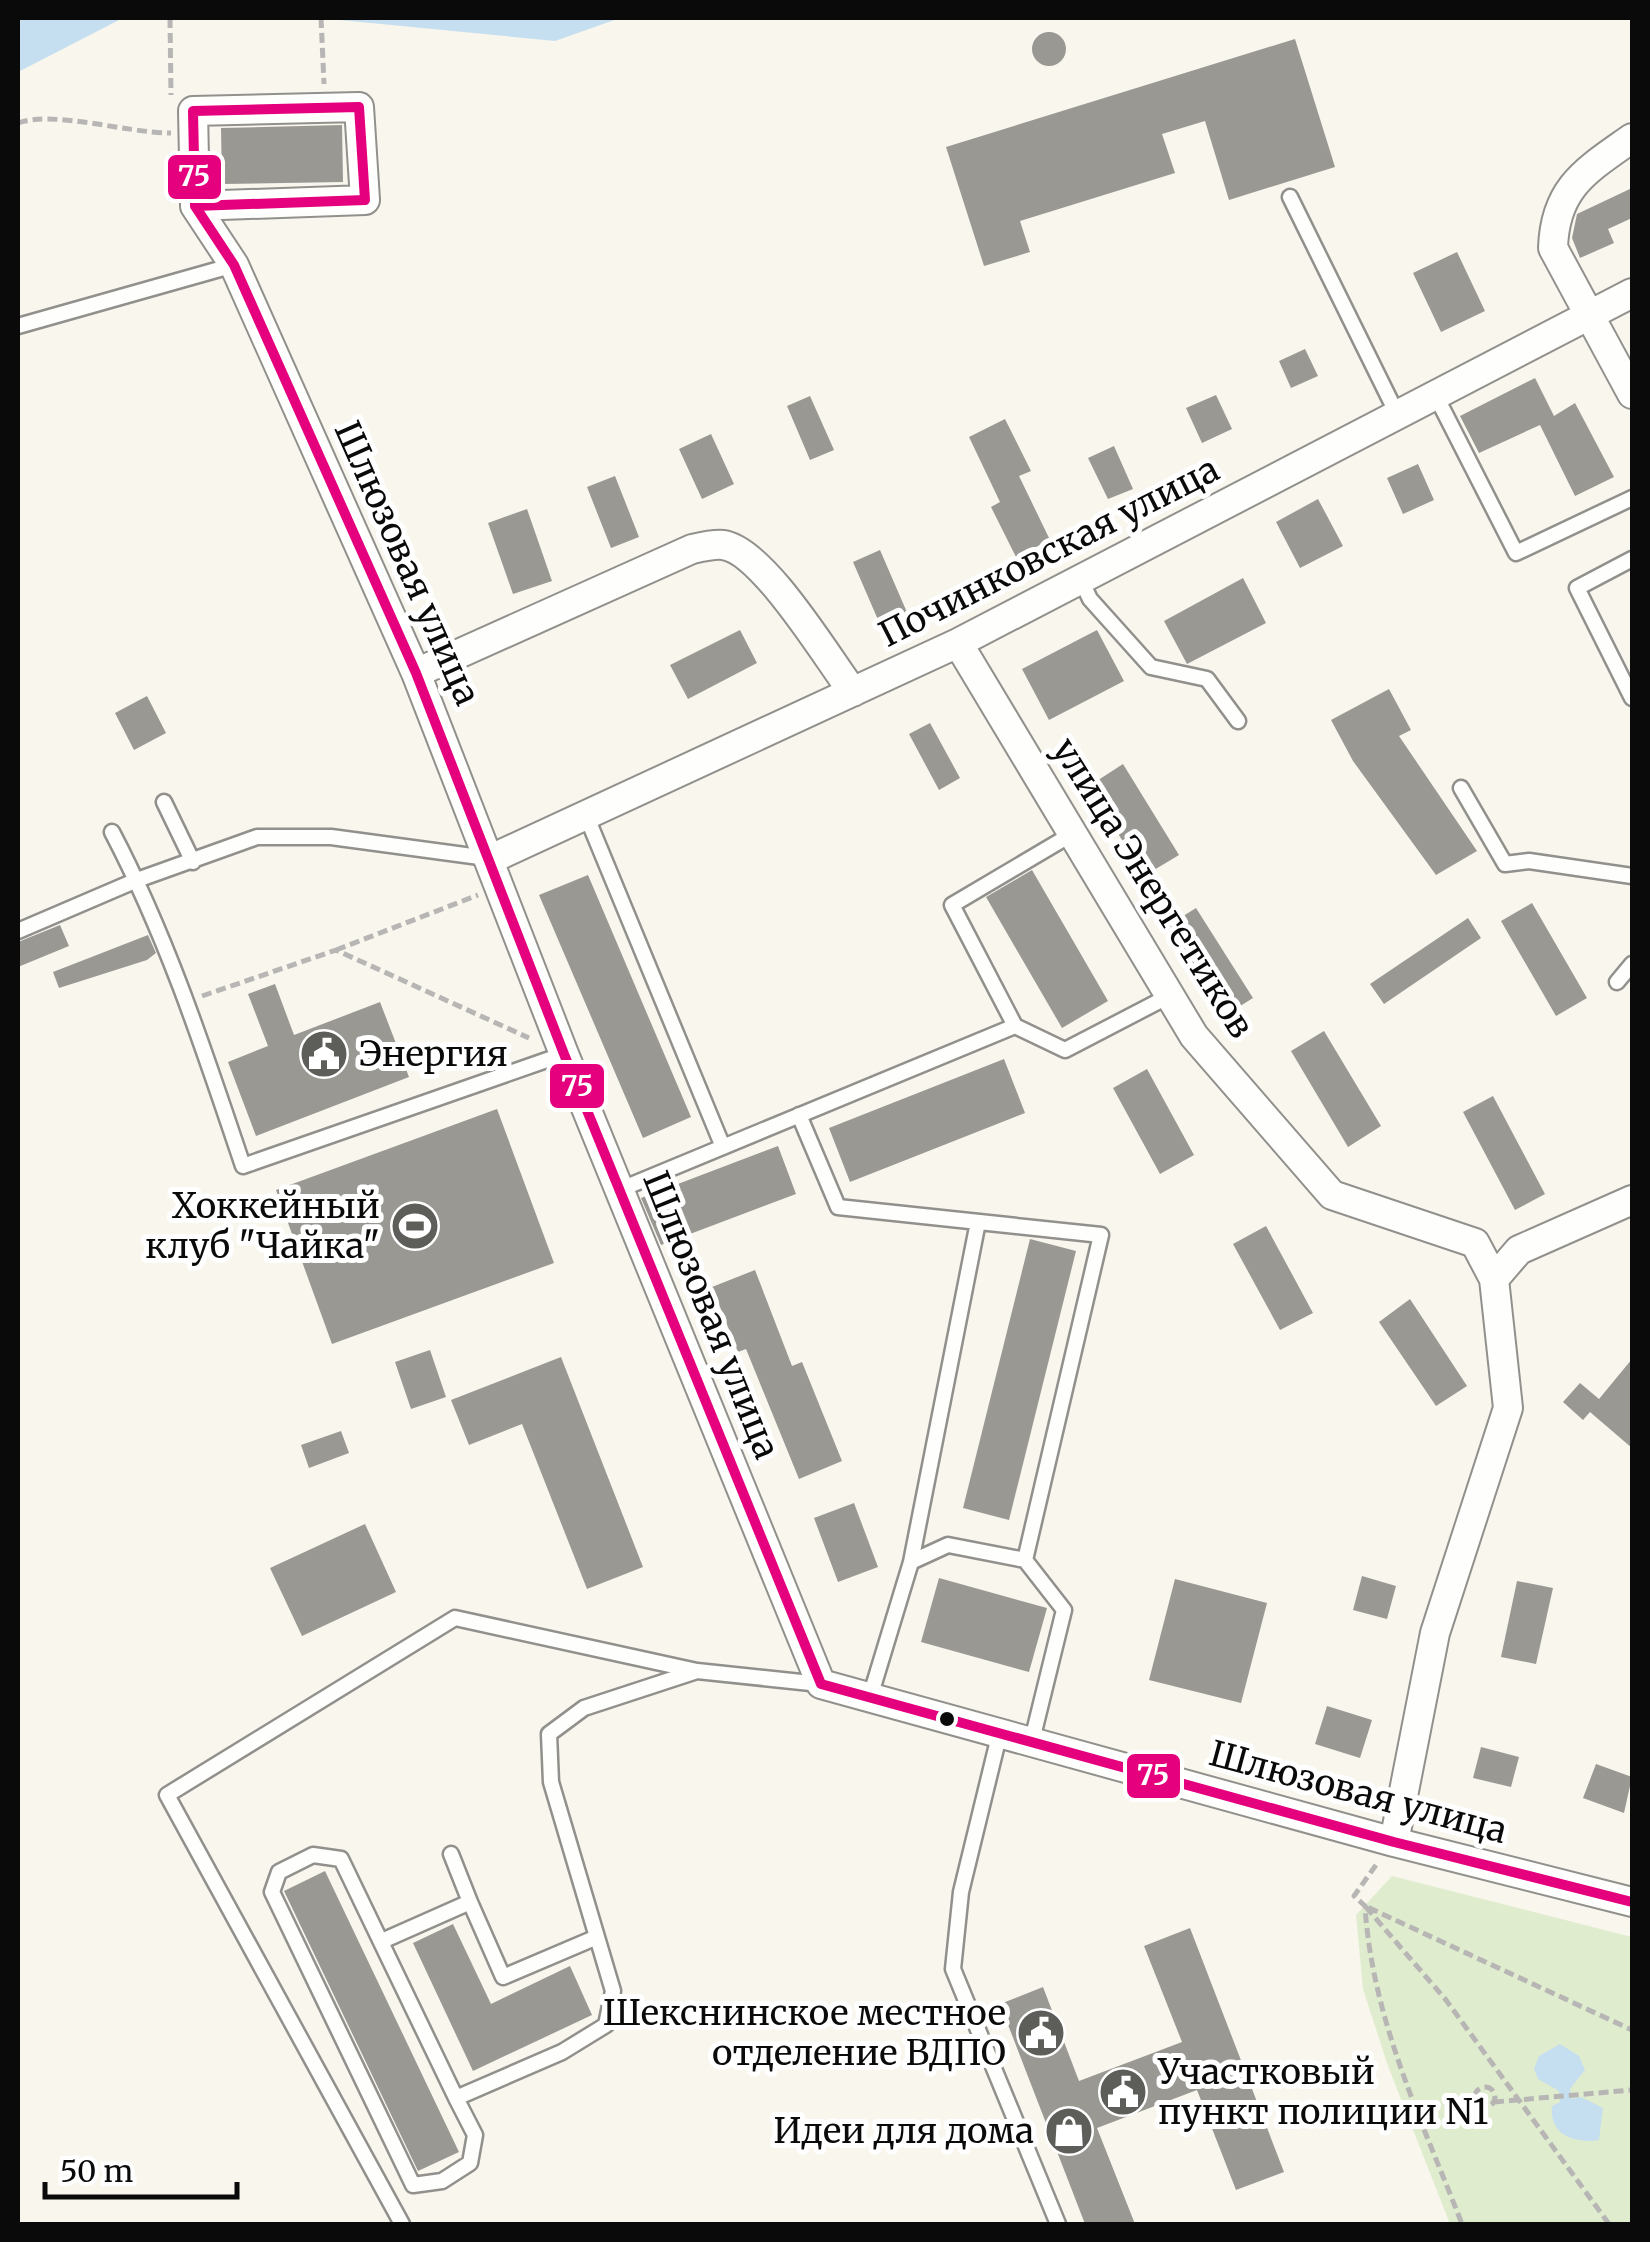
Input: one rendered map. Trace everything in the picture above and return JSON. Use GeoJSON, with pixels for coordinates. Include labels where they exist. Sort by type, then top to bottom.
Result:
{"type":"FeatureCollection","features":[{"type":"Feature","properties":{"kind":"street"},"geometry":{"type":"LineString","coordinates":[[359,106],[365,200],[194,206],[182,133],[193,111],[359,106]]}},
{"type":"Feature","properties":{"kind":"street"},"geometry":{"type":"LineString","coordinates":[[1632,138],[1568,188],[1554,221],[1554,248],[1632,394]]}},
{"type":"Feature","properties":{"kind":"street","name":"Шлюзовая улица"},"geometry":{"type":"LineString","coordinates":[[194,206],[234,265],[416,672],[564,1054],[821,1684],[1394,1842],[1632,1902]]}},
{"type":"Feature","properties":{"kind":"street","name":"Починковская улица"},"geometry":{"type":"LineString","coordinates":[[490,859],[958,643],[1438,398],[1632,294]]}},
{"type":"Feature","properties":{"kind":"street"},"geometry":{"type":"LineString","coordinates":[[416,672],[692,548],[723,545],[744,553],[768,578],[853,692]]}},
{"type":"Feature","properties":{"kind":"street","name":"улица Энергетиков"},"geometry":{"type":"LineString","coordinates":[[958,643],[1194,1036],[1332,1195],[1475,1243],[1494,1279]]}},
{"type":"Feature","properties":{"kind":"street"},"geometry":{"type":"LineString","coordinates":[[1394,1842],[1435,1633],[1508,1408],[1494,1279],[1519,1250],[1632,1200]]}},
{"type":"Feature","properties":{"kind":"lane"},"geometry":{"type":"LineString","coordinates":[[1290,197],[1398,417]]}},
{"type":"Feature","properties":{"kind":"lane"},"geometry":{"type":"LineString","coordinates":[[18,326],[234,265]]}},
{"type":"Feature","properties":{"kind":"lane"},"geometry":{"type":"LineString","coordinates":[[1438,398],[1516,553],[1632,498]]}},
{"type":"Feature","properties":{"kind":"lane"},"geometry":{"type":"LineString","coordinates":[[1632,559],[1577,588],[1632,698]]}},
{"type":"Feature","properties":{"kind":"lane"},"geometry":{"type":"LineString","coordinates":[[1081,580],[1090,600],[1151,668],[1207,679],[1238,721]]}},
{"type":"Feature","properties":{"kind":"lane"},"geometry":{"type":"LineString","coordinates":[[1461,788],[1505,864],[1529,862],[1632,876]]}},
{"type":"Feature","properties":{"kind":"lane"},"geometry":{"type":"LineString","coordinates":[[164,802],[193,862]]}},
{"type":"Feature","properties":{"kind":"lane"},"geometry":{"type":"LineString","coordinates":[[586,815],[723,1147]]}},
{"type":"Feature","properties":{"kind":"lane"},"geometry":{"type":"LineString","coordinates":[[112,832],[137,880],[188,1001],[243,1166],[564,1054]]}},
{"type":"Feature","properties":{"kind":"lane"},"geometry":{"type":"LineString","coordinates":[[1072,834],[952,905],[1015,1026],[1065,1050],[1169,996]]}},
{"type":"Feature","properties":{"kind":"lane"},"geometry":{"type":"LineString","coordinates":[[18,931],[137,880],[257,838],[330,837],[490,859]]}},
{"type":"Feature","properties":{"kind":"lane"},"geometry":{"type":"LineString","coordinates":[[1617,982],[1632,964]]}},
{"type":"Feature","properties":{"kind":"lane"},"geometry":{"type":"LineString","coordinates":[[619,1190],[1015,1026]]}},
{"type":"Feature","properties":{"kind":"lane"},"geometry":{"type":"LineString","coordinates":[[799,1115],[838,1207],[1101,1235],[1026,1560]]}},
{"type":"Feature","properties":{"kind":"lane"},"geometry":{"type":"LineString","coordinates":[[870,1697],[911,1562],[978,1222]]}},
{"type":"Feature","properties":{"kind":"lane"},"geometry":{"type":"LineString","coordinates":[[911,1562],[948,1544],[1026,1560],[1064,1610],[1032,1740]]}},
{"type":"Feature","properties":{"kind":"lane"},"geometry":{"type":"LineString","coordinates":[[402,2224],[167,1794],[455,1618],[697,1671],[821,1684]]}},
{"type":"Feature","properties":{"kind":"lane"},"geometry":{"type":"LineString","coordinates":[[456,2098],[562,2052],[606,2025],[612,1991],[551,1782],[549,1734],[584,1708],[697,1671]]}},
{"type":"Feature","properties":{"kind":"lane"},"geometry":{"type":"LineString","coordinates":[[1000,1732],[961,1892],[953,1969],[1058,2224]]}},
{"type":"Feature","properties":{"kind":"lane"},"geometry":{"type":"LineString","coordinates":[[314,1854],[341,1859],[456,2098],[475,2135],[470,2162],[442,2180],[413,2186],[272,1892],[279,1872],[314,1854]]}},
{"type":"Feature","properties":{"kind":"lane"},"geometry":{"type":"LineString","coordinates":[[451,1854],[503,1977],[597,1937]]}},
{"type":"Feature","properties":{"kind":"lane"},"geometry":{"type":"LineString","coordinates":[[382,1941],[470,1902]]}},
{"type":"Feature","properties":{"kind":"path"},"geometry":{"type":"LineString","coordinates":[[170,18],[171,98]]}},
{"type":"Feature","properties":{"kind":"path"},"geometry":{"type":"LineString","coordinates":[[322,18],[325,108]]}},
{"type":"Feature","properties":{"kind":"path"},"geometry":{"type":"LineString","coordinates":[[18,123],[38,115],[125,130],[182,133]]}},
{"type":"Feature","properties":{"kind":"path"},"geometry":{"type":"LineString","coordinates":[[171,115],[182,133]]}},
{"type":"Feature","properties":{"kind":"path"},"geometry":{"type":"LineString","coordinates":[[188,1001],[336,950],[502,886]]}},
{"type":"Feature","properties":{"kind":"path"},"geometry":{"type":"LineString","coordinates":[[336,950],[564,1054]]}},
{"type":"Feature","properties":{"kind":"path"},"geometry":{"type":"LineString","coordinates":[[1394,1842],[1354,1896],[1446,2000],[1512,2097],[1609,2224]]}},
{"type":"Feature","properties":{"kind":"path"},"geometry":{"type":"LineString","coordinates":[[1365,1906],[1632,2030]]}},
{"type":"Feature","properties":{"kind":"path"},"geometry":{"type":"LineString","coordinates":[[1365,1906],[1368,1950],[1379,2002],[1462,2224]]}},
{"type":"Feature","properties":{"kind":"path"},"geometry":{"type":"LineString","coordinates":[[1494,2102],[1490,2087],[1483,2086],[1474,2096],[1480,2106],[1512,2097],[1632,2090]]}},
{"type":"Feature","properties":{"kind":"green space"},"geometry":{"type":"Polygon","coordinates":[[[1392,1876],[1632,1937],[1632,2224],[1450,2224],[1388,2066],[1363,1989],[1356,1915],[1392,1876]]]}},
{"type":"Feature","properties":{"kind":"water"},"geometry":{"type":"Polygon","coordinates":[[[18,18],[123,18],[18,72],[18,18]]]}},
{"type":"Feature","properties":{"kind":"water"},"geometry":{"type":"Polygon","coordinates":[[[319,18],[620,18],[555,41],[319,18]]]}},
{"type":"Feature","properties":{"kind":"water"},"geometry":{"type":"Polygon","coordinates":[[[1560,2044],[1579,2056],[1585,2070],[1570,2089],[1572,2099],[1581,2097],[1603,2108],[1599,2140],[1572,2139],[1555,2124],[1552,2106],[1560,2102],[1559,2091],[1538,2079],[1534,2069],[1539,2056],[1560,2044]]]}},
{"type":"Feature","properties":{"kind":"building"},"geometry":{"type":"Polygon","coordinates":[[[1049,32],[1061,37],[1066,49],[1061,61],[1049,66],[1037,61],[1032,49],[1037,37],[1049,32]]]}},
{"type":"Feature","properties":{"kind":"building"},"geometry":{"type":"Polygon","coordinates":[[[1295,39],[1335,167],[1229,200],[1205,121],[1162,134],[1175,173],[1020,221],[1030,252],[984,266],[946,147],[1295,39]]]}},
{"type":"Feature","properties":{"kind":"building"},"geometry":{"type":"Polygon","coordinates":[[[342,125],[343,182],[222,184],[221,128],[342,125]]]}},
{"type":"Feature","properties":{"kind":"building"},"geometry":{"type":"Polygon","coordinates":[[[1632,188],[1632,218],[1608,229],[1614,243],[1580,258],[1572,238],[1577,214],[1632,188]]]}},
{"type":"Feature","properties":{"kind":"building"},"geometry":{"type":"Polygon","coordinates":[[[1457,252],[1485,311],[1441,332],[1413,273],[1457,252]]]}},
{"type":"Feature","properties":{"kind":"building"},"geometry":{"type":"Polygon","coordinates":[[[1305,349],[1318,376],[1291,388],[1279,361],[1305,349]]]}},
{"type":"Feature","properties":{"kind":"building"},"geometry":{"type":"Polygon","coordinates":[[[1535,378],[1554,416],[1575,403],[1614,477],[1575,496],[1540,425],[1479,453],[1460,416],[1535,378]]]}},
{"type":"Feature","properties":{"kind":"building"},"geometry":{"type":"Polygon","coordinates":[[[1216,395],[1232,429],[1202,443],[1186,408],[1216,395]]]}},
{"type":"Feature","properties":{"kind":"building"},"geometry":{"type":"Polygon","coordinates":[[[810,396],[834,450],[810,460],[787,406],[810,396]]]}},
{"type":"Feature","properties":{"kind":"building"},"geometry":{"type":"Polygon","coordinates":[[[1005,419],[1031,471],[1019,476],[1050,540],[1016,557],[991,507],[1000,502],[969,437],[1005,419]]]}},
{"type":"Feature","properties":{"kind":"building"},"geometry":{"type":"Polygon","coordinates":[[[711,434],[734,484],[702,499],[679,449],[711,434]]]}},
{"type":"Feature","properties":{"kind":"building"},"geometry":{"type":"Polygon","coordinates":[[[1114,446],[1133,489],[1108,499],[1088,458],[1114,446]]]}},
{"type":"Feature","properties":{"kind":"building"},"geometry":{"type":"Polygon","coordinates":[[[1418,464],[1434,500],[1403,514],[1387,478],[1418,464]]]}},
{"type":"Feature","properties":{"kind":"building"},"geometry":{"type":"Polygon","coordinates":[[[615,476],[639,537],[611,548],[587,487],[615,476]]]}},
{"type":"Feature","properties":{"kind":"building"},"geometry":{"type":"Polygon","coordinates":[[[1318,499],[1343,546],[1300,568],[1276,522],[1318,499]]]}},
{"type":"Feature","properties":{"kind":"building"},"geometry":{"type":"Polygon","coordinates":[[[527,509],[552,581],[513,594],[488,523],[527,509]]]}},
{"type":"Feature","properties":{"kind":"building"},"geometry":{"type":"Polygon","coordinates":[[[880,550],[909,617],[882,629],[853,562],[880,550]]]}},
{"type":"Feature","properties":{"kind":"building"},"geometry":{"type":"Polygon","coordinates":[[[1243,578],[1266,623],[1187,664],[1164,621],[1243,578]]]}},
{"type":"Feature","properties":{"kind":"building"},"geometry":{"type":"Polygon","coordinates":[[[740,630],[757,663],[688,699],[670,665],[740,630]]]}},
{"type":"Feature","properties":{"kind":"building"},"geometry":{"type":"Polygon","coordinates":[[[1097,630],[1124,681],[1049,720],[1022,669],[1097,630]]]}},
{"type":"Feature","properties":{"kind":"building"},"geometry":{"type":"Polygon","coordinates":[[[1389,689],[1411,730],[1399,736],[1477,851],[1436,875],[1353,761],[1331,720],[1389,689]]]}},
{"type":"Feature","properties":{"kind":"building"},"geometry":{"type":"Polygon","coordinates":[[[147,696],[166,733],[134,750],[115,713],[147,696]]]}},
{"type":"Feature","properties":{"kind":"building"},"geometry":{"type":"Polygon","coordinates":[[[930,723],[960,778],[939,790],[909,734],[930,723]]]}},
{"type":"Feature","properties":{"kind":"building"},"geometry":{"type":"Polygon","coordinates":[[[1123,764],[1179,855],[1144,876],[1089,786],[1123,764]]]}},
{"type":"Feature","properties":{"kind":"building"},"geometry":{"type":"Polygon","coordinates":[[[1032,870],[1108,1001],[1062,1028],[986,897],[1032,870]]]}},
{"type":"Feature","properties":{"kind":"building"},"geometry":{"type":"Polygon","coordinates":[[[588,875],[691,1117],[643,1138],[539,895],[588,875]]]}},
{"type":"Feature","properties":{"kind":"building"},"geometry":{"type":"Polygon","coordinates":[[[1532,903],[1587,998],[1556,1016],[1501,921],[1532,903]]]}},
{"type":"Feature","properties":{"kind":"building"},"geometry":{"type":"Polygon","coordinates":[[[1196,908],[1253,998],[1221,1018],[1164,928],[1196,908]]]}},
{"type":"Feature","properties":{"kind":"building"},"geometry":{"type":"Polygon","coordinates":[[[1468,918],[1481,938],[1384,1004],[1370,984],[1468,918]]]}},
{"type":"Feature","properties":{"kind":"building"},"geometry":{"type":"Polygon","coordinates":[[[60,925],[69,946],[18,967],[18,942],[60,925]]]}},
{"type":"Feature","properties":{"kind":"building"},"geometry":{"type":"Polygon","coordinates":[[[148,935],[156,953],[147,960],[59,988],[53,972],[148,935]]]}},
{"type":"Feature","properties":{"kind":"building","name":"Энергия"},"geometry":{"type":"Polygon","coordinates":[[[275,984],[294,1035],[380,1002],[409,1077],[256,1136],[228,1062],[268,1046],[248,994],[275,984]]]}},
{"type":"Feature","properties":{"kind":"building"},"geometry":{"type":"Polygon","coordinates":[[[1324,1031],[1381,1126],[1348,1147],[1291,1051],[1324,1031]]]}},
{"type":"Feature","properties":{"kind":"building"},"geometry":{"type":"Polygon","coordinates":[[[1004,1059],[1025,1113],[850,1182],[829,1128],[1004,1059]]]}},
{"type":"Feature","properties":{"kind":"building"},"geometry":{"type":"Polygon","coordinates":[[[1147,1069],[1194,1155],[1160,1174],[1113,1088],[1147,1069]]]}},
{"type":"Feature","properties":{"kind":"building"},"geometry":{"type":"Polygon","coordinates":[[[1493,1096],[1545,1194],[1515,1210],[1463,1112],[1493,1096]]]}},
{"type":"Feature","properties":{"kind":"building","name":"Хоккейный клуб \"Чайка\""},"geometry":{"type":"Polygon","coordinates":[[[497,1109],[554,1263],[332,1344],[276,1190],[497,1109]]]}},
{"type":"Feature","properties":{"kind":"building"},"geometry":{"type":"Polygon","coordinates":[[[778,1146],[796,1194],[661,1245],[641,1198],[778,1146]]]}},
{"type":"Feature","properties":{"kind":"building"},"geometry":{"type":"Polygon","coordinates":[[[1266,1226],[1313,1313],[1280,1330],[1233,1244],[1266,1226]]]}},
{"type":"Feature","properties":{"kind":"building"},"geometry":{"type":"Polygon","coordinates":[[[1030,1239],[1076,1251],[1009,1520],[963,1508],[1030,1239]]]}},
{"type":"Feature","properties":{"kind":"building"},"geometry":{"type":"Polygon","coordinates":[[[755,1270],[792,1366],[802,1362],[842,1461],[799,1479],[746,1349],[738,1352],[712,1287],[755,1270]]]}},
{"type":"Feature","properties":{"kind":"building"},"geometry":{"type":"Polygon","coordinates":[[[1410,1299],[1467,1386],[1436,1406],[1379,1322],[1410,1299]]]}},
{"type":"Feature","properties":{"kind":"building"},"geometry":{"type":"Polygon","coordinates":[[[430,1350],[446,1397],[411,1409],[395,1362],[430,1350]]]}},
{"type":"Feature","properties":{"kind":"building"},"geometry":{"type":"Polygon","coordinates":[[[561,1357],[643,1567],[587,1589],[522,1424],[469,1445],[451,1400],[561,1357]]]}},
{"type":"Feature","properties":{"kind":"building"},"geometry":{"type":"Polygon","coordinates":[[[1632,1359],[1632,1448],[1590,1412],[1583,1420],[1563,1402],[1580,1383],[1599,1399],[1632,1359]]]}},
{"type":"Feature","properties":{"kind":"building"},"geometry":{"type":"Polygon","coordinates":[[[341,1431],[349,1453],[309,1468],[301,1445],[341,1431]]]}},
{"type":"Feature","properties":{"kind":"building"},"geometry":{"type":"Polygon","coordinates":[[[854,1503],[878,1567],[838,1582],[814,1518],[854,1503]]]}},
{"type":"Feature","properties":{"kind":"building"},"geometry":{"type":"Polygon","coordinates":[[[365,1524],[396,1592],[302,1636],[270,1568],[365,1524]]]}},
{"type":"Feature","properties":{"kind":"building"},"geometry":{"type":"Polygon","coordinates":[[[1362,1576],[1396,1586],[1387,1619],[1353,1610],[1362,1576]]]}},
{"type":"Feature","properties":{"kind":"building"},"geometry":{"type":"Polygon","coordinates":[[[939,1578],[1047,1608],[1029,1672],[921,1642],[939,1578]]]}},
{"type":"Feature","properties":{"kind":"building"},"geometry":{"type":"Polygon","coordinates":[[[1175,1579],[1267,1603],[1241,1703],[1149,1680],[1175,1579]]]}},
{"type":"Feature","properties":{"kind":"building"},"geometry":{"type":"Polygon","coordinates":[[[1517,1581],[1553,1588],[1536,1664],[1501,1657],[1517,1581]]]}},
{"type":"Feature","properties":{"kind":"building"},"geometry":{"type":"Polygon","coordinates":[[[1327,1706],[1372,1720],[1360,1758],[1315,1744],[1327,1706]]]}},
{"type":"Feature","properties":{"kind":"building"},"geometry":{"type":"Polygon","coordinates":[[[1481,1747],[1519,1757],[1511,1787],[1473,1778],[1481,1747]]]}},
{"type":"Feature","properties":{"kind":"building"},"geometry":{"type":"Polygon","coordinates":[[[1596,1764],[1632,1777],[1624,1813],[1583,1798],[1596,1764]]]}},
{"type":"Feature","properties":{"kind":"building"},"geometry":{"type":"Polygon","coordinates":[[[325,1871],[459,2152],[418,2171],[284,1891],[325,1871]]]}},
{"type":"Feature","properties":{"kind":"building"},"geometry":{"type":"Polygon","coordinates":[[[453,1924],[491,2004],[570,1966],[592,2015],[473,2071],[413,1943],[453,1924]]]}},
{"type":"Feature","properties":{"kind":"building"},"geometry":{"type":"Polygon","coordinates":[[[1190,1928],[1284,2172],[1236,2190],[1197,2090],[1097,2128],[1135,2224],[1085,2224],[1000,2004],[1043,1987],[1079,2081],[1182,2042],[1144,1946],[1190,1928]]]}},
{"type":"Feature","properties":{"kind":"transit line","name":"75"},"geometry":{"type":"LineString","coordinates":[[195,206],[365,200],[359,107],[193,111],[195,206],[234,265],[416,673],[564,1054],[821,1684],[1394,1842],[1632,1902]]}},
{"type":"Feature","properties":{"kind":"place","name":"Энергия"},"geometry":{"type":"Point","coordinates":[324,1054]}},
{"type":"Feature","properties":{"kind":"place","name":"Хоккейный клуб \"Чайка\""},"geometry":{"type":"Point","coordinates":[415,1226]}},
{"type":"Feature","properties":{"kind":"place","name":"Шекснинское местное отделение ВДПО"},"geometry":{"type":"Point","coordinates":[1041,2033]}},
{"type":"Feature","properties":{"kind":"place","name":"Участковый пункт полиции N1"},"geometry":{"type":"Point","coordinates":[1123,2092]}},
{"type":"Feature","properties":{"kind":"place","name":"Идеи для дома"},"geometry":{"type":"Point","coordinates":[1069,2131]}}]}
